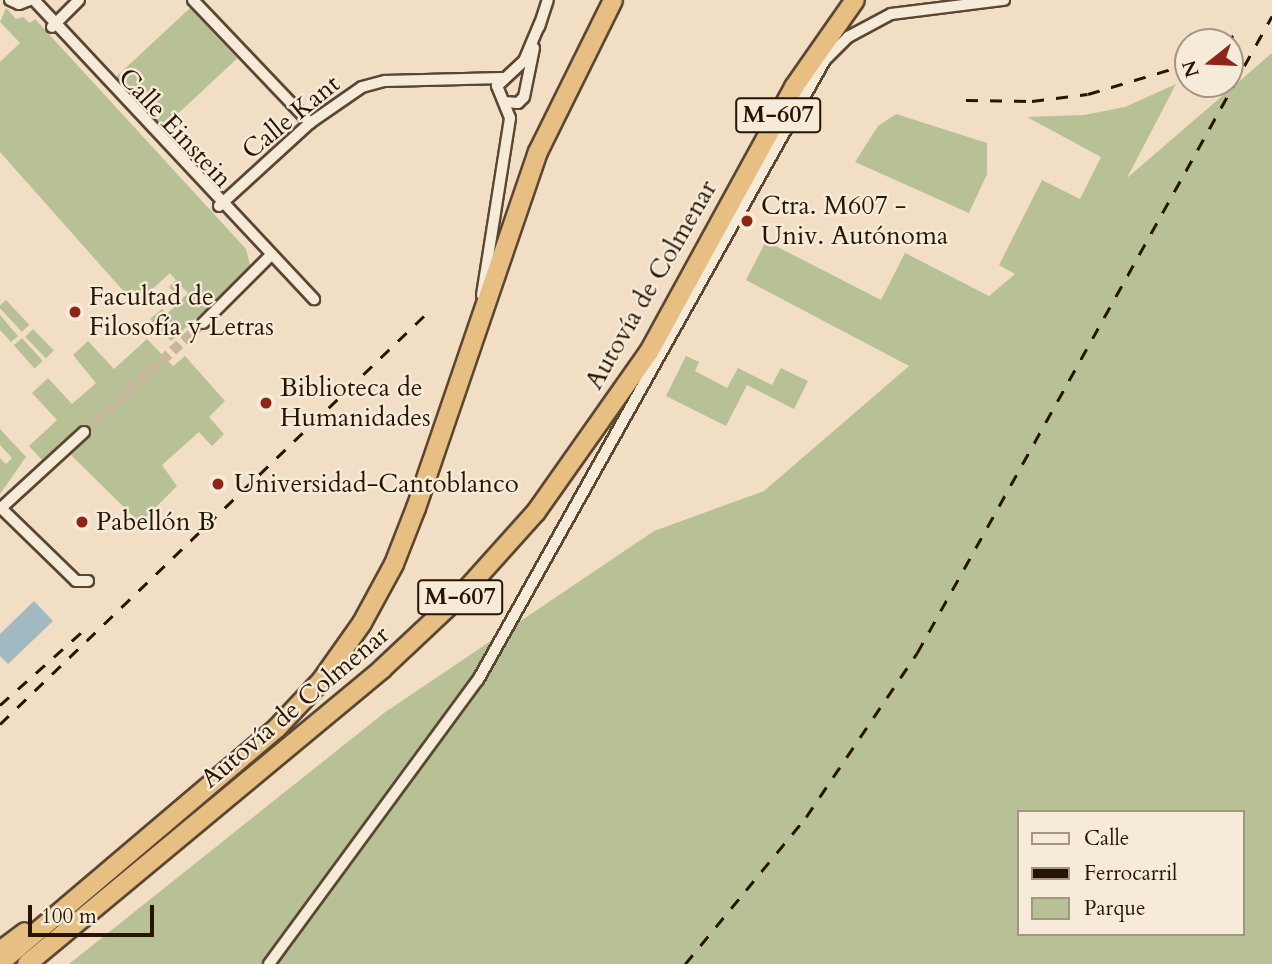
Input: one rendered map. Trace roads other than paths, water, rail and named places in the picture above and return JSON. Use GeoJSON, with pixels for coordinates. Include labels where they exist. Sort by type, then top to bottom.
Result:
{"type":"FeatureCollection","features":[{"type":"Feature","properties":{"kind":"highway","name":"Autovía de Colmenar"},"geometry":{"type":"LineString","coordinates":[[0,963],[277,728],[321,681],[362,623],[402,544],[538,152],[613,0]]}},
{"type":"Feature","properties":{"kind":"highway","name":"Autovía de Colmenar"},"geometry":{"type":"LineString","coordinates":[[27,964],[408,646],[465,591],[536,512],[649,352],[773,123],[822,44],[855,0]]}},
{"type":"Feature","properties":{"kind":"highway"},"geometry":{"type":"LineString","coordinates":[[822,44],[868,0]]}},
{"type":"Feature","properties":{"kind":"highway"},"geometry":{"type":"LineString","coordinates":[[0,951],[53,908],[91,888]]}},
{"type":"Feature","properties":{"kind":"highway"},"geometry":{"type":"LineString","coordinates":[[40,964],[82,919]]}},
{"type":"Feature","properties":{"kind":"street","name":"Calle Einstein"},"geometry":{"type":"LineString","coordinates":[[10,0],[30,0],[269,257],[314,299]]}},
{"type":"Feature","properties":{"kind":"street"},"geometry":{"type":"LineString","coordinates":[[54,25],[79,0]]}},
{"type":"Feature","properties":{"kind":"street"},"geometry":{"type":"LineString","coordinates":[[193,0],[310,123]]}},
{"type":"Feature","properties":{"kind":"street"},"geometry":{"type":"LineString","coordinates":[[497,92],[506,76],[524,61],[548,0]]}},
{"type":"Feature","properties":{"kind":"street"},"geometry":{"type":"LineString","coordinates":[[269,964],[478,680],[825,60],[848,37],[891,14],[1004,0]]}},
{"type":"Feature","properties":{"kind":"street"},"geometry":{"type":"LineString","coordinates":[[504,102],[521,101],[540,23]]}},
{"type":"Feature","properties":{"kind":"street"},"geometry":{"type":"LineString","coordinates":[[506,76],[526,84]]}},
{"type":"Feature","properties":{"kind":"street","name":"Calle Kant"},"geometry":{"type":"LineString","coordinates":[[221,204],[310,123],[342,98],[385,81],[506,76]]}},
{"type":"Feature","properties":{"kind":"street"},"geometry":{"type":"LineString","coordinates":[[478,78],[497,92],[510,118],[478,323]]}},
{"type":"Feature","properties":{"kind":"street"},"geometry":{"type":"LineString","coordinates":[[203,323],[269,257]]}},
{"type":"Feature","properties":{"kind":"street"},"geometry":{"type":"LineString","coordinates":[[84,432],[0,508],[76,581],[88,581]]}},
{"type":"Feature","properties":{"kind":"water"},"geometry":{"type":"Polygon","coordinates":[[[34,601],[53,621],[8,664],[0,656],[0,634],[34,601]]]}},
{"type":"Feature","properties":{"kind":"tunnel"},"geometry":{"type":"LineString","coordinates":[[84,432],[203,323]]}},
{"type":"Feature","properties":{"kind":"railway"},"geometry":{"type":"LineString","coordinates":[[685,964],[806,817],[917,653],[1272,16]]}},
{"type":"Feature","properties":{"kind":"railway"},"geometry":{"type":"LineString","coordinates":[[966,100],[1032,101],[1088,94],[1174,68]]}},
{"type":"Feature","properties":{"kind":"railway"},"geometry":{"type":"LineString","coordinates":[[0,724],[429,311]]}},
{"type":"Feature","properties":{"kind":"railway"},"geometry":{"type":"LineString","coordinates":[[0,705],[84,630]]}},
{"type":"Feature","properties":{"kind":"place","name":"Ctra. M607 - Univ. Autónoma"},"geometry":{"type":"Point","coordinates":[747,221]}},
{"type":"Feature","properties":{"kind":"place","name":"Facultad de Filosofía y Letras"},"geometry":{"type":"Point","coordinates":[75,312]}},
{"type":"Feature","properties":{"kind":"place","name":"Biblioteca de Humanidades"},"geometry":{"type":"Point","coordinates":[266,403]}},
{"type":"Feature","properties":{"kind":"place","name":"Universidad-Cantoblanco"},"geometry":{"type":"Point","coordinates":[218,484]}},
{"type":"Feature","properties":{"kind":"place","name":"Pabellón B"},"geometry":{"type":"Point","coordinates":[82,522]}}]}
